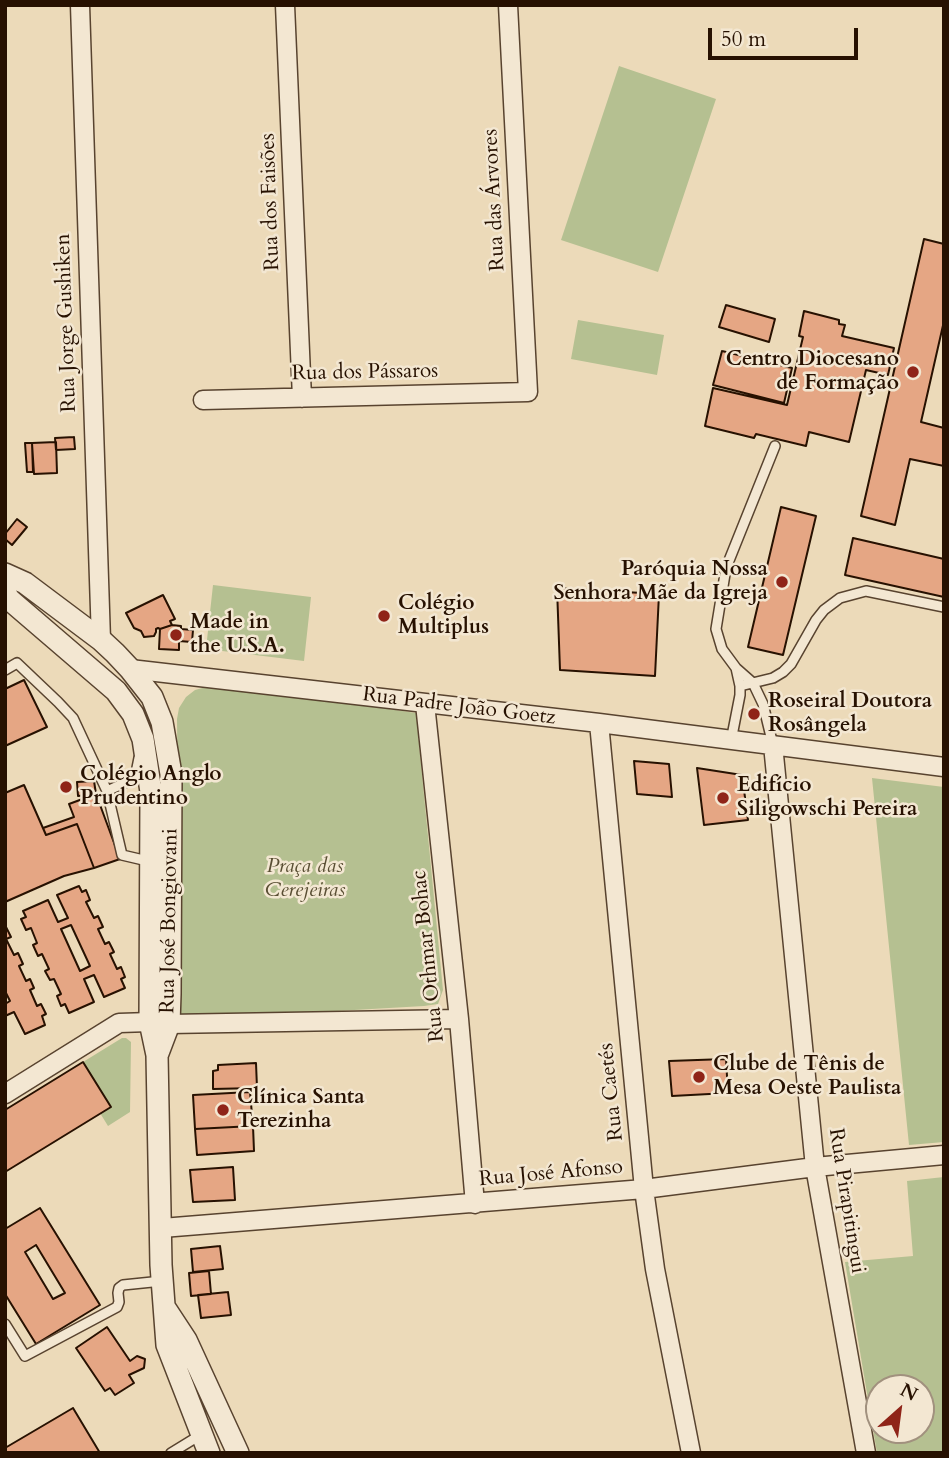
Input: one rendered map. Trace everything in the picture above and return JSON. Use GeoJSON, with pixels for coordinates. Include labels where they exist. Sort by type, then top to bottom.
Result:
{"type":"FeatureCollection","features":[{"type":"Feature","properties":{"kind":"street","name":"Rua Jorge Gushiken"},"geometry":{"type":"LineString","coordinates":[[80,5],[101,640]]}},
{"type":"Feature","properties":{"kind":"street","name":"Rua dos Faisões"},"geometry":{"type":"LineString","coordinates":[[285,5],[302,398]]}},
{"type":"Feature","properties":{"kind":"street","name":"Rua das Árvores"},"geometry":{"type":"LineString","coordinates":[[508,5],[528,392]]}},
{"type":"Feature","properties":{"kind":"street","name":"Rua dos Pássaros"},"geometry":{"type":"LineString","coordinates":[[203,400],[528,392]]}},
{"type":"Feature","properties":{"kind":"street"},"geometry":{"type":"LineString","coordinates":[[5,574],[25,583],[101,640],[130,669]]}},
{"type":"Feature","properties":{"kind":"street"},"geometry":{"type":"LineString","coordinates":[[5,593],[116,691],[133,714],[143,739]]}},
{"type":"Feature","properties":{"kind":"street","name":"Rua José Bongiovani"},"geometry":{"type":"LineString","coordinates":[[130,669],[152,697],[162,722],[171,774],[157,1055],[163,1305],[167,1345],[206,1443]]}},
{"type":"Feature","properties":{"kind":"street","name":"Rua Padre João Goetz"},"geometry":{"type":"LineString","coordinates":[[130,669],[599,723],[944,767]]}},
{"type":"Feature","properties":{"kind":"street","name":"Rua Othmar Bohac"},"geometry":{"type":"LineString","coordinates":[[425,704],[459,1019],[475,1204]]}},
{"type":"Feature","properties":{"kind":"street","name":"Rua Caetés"},"geometry":{"type":"LineString","coordinates":[[599,723],[644,1189],[655,1269],[691,1453]]}},
{"type":"Feature","properties":{"kind":"street","name":"Rua José Bongiovani"},"geometry":{"type":"LineString","coordinates":[[143,739],[151,792],[159,1023]]}},
{"type":"Feature","properties":{"kind":"street","name":"Rua Pirapitingui"},"geometry":{"type":"LineString","coordinates":[[773,745],[815,1167],[866,1453]]}},
{"type":"Feature","properties":{"kind":"street"},"geometry":{"type":"LineString","coordinates":[[5,1094],[119,1023],[459,1019]]}},
{"type":"Feature","properties":{"kind":"street","name":"Rua José Afonso"},"geometry":{"type":"LineString","coordinates":[[162,1228],[644,1189],[815,1167],[944,1155]]}},
{"type":"Feature","properties":{"kind":"street"},"geometry":{"type":"LineString","coordinates":[[163,1305],[186,1340],[238,1453]]}},
{"type":"Feature","properties":{"kind":"lane"},"geometry":{"type":"LineString","coordinates":[[773,745],[763,704],[753,683],[736,668],[722,649],[716,629],[726,568],[775,446]]}},
{"type":"Feature","properties":{"kind":"lane"},"geometry":{"type":"LineString","coordinates":[[740,686],[783,673],[816,620],[840,598],[866,591],[944,607]]}},
{"type":"Feature","properties":{"kind":"lane"},"geometry":{"type":"LineString","coordinates":[[5,670],[17,663],[73,718],[107,791],[122,855],[152,862]]}},
{"type":"Feature","properties":{"kind":"lane"},"geometry":{"type":"LineString","coordinates":[[731,741],[740,686],[736,668]]}},
{"type":"Feature","properties":{"kind":"lane"},"geometry":{"type":"LineString","coordinates":[[107,791],[135,778],[143,739]]}},
{"type":"Feature","properties":{"kind":"lane"},"geometry":{"type":"LineString","coordinates":[[5,1324],[25,1356],[117,1307],[119,1288],[123,1285],[162,1281]]}},
{"type":"Feature","properties":{"kind":"lane"},"geometry":{"type":"LineString","coordinates":[[172,1453],[206,1443]]}},
{"type":"Feature","properties":{"kind":"green space"},"geometry":{"type":"Polygon","coordinates":[[[619,66],[716,99],[658,272],[561,240],[619,66]]]}},
{"type":"Feature","properties":{"kind":"green space"},"geometry":{"type":"Polygon","coordinates":[[[578,320],[664,335],[657,375],[571,359],[578,320]]]}},
{"type":"Feature","properties":{"kind":"green space"},"geometry":{"type":"Polygon","coordinates":[[[213,585],[311,597],[304,661],[206,649],[213,585]]]}},
{"type":"Feature","properties":{"kind":"green space","name":"Praça das Cerejeiras"},"geometry":{"type":"Polygon","coordinates":[[[206,687],[240,687],[416,713],[443,990],[438,1004],[180,1020],[177,719],[179,708],[186,697],[195,690],[206,687]]]}},
{"type":"Feature","properties":{"kind":"green space"},"geometry":{"type":"Polygon","coordinates":[[[872,778],[944,787],[944,1142],[909,1145],[872,778]]]}},
{"type":"Feature","properties":{"kind":"green space"},"geometry":{"type":"Polygon","coordinates":[[[122,1038],[131,1042],[130,1112],[108,1126],[100,1113],[110,1107],[83,1062],[122,1038]]]}},
{"type":"Feature","properties":{"kind":"green space"},"geometry":{"type":"Polygon","coordinates":[[[944,1177],[944,1453],[877,1453],[875,1444],[935,1444],[935,1374],[865,1374],[865,1381],[845,1262],[913,1256],[907,1181],[944,1177]]]}},
{"type":"Feature","properties":{"kind":"building","name":"Centro Diocesano de Formação"},"geometry":{"type":"Polygon","coordinates":[[[924,239],[944,244],[944,321],[921,422],[944,428],[944,466],[910,459],[895,525],[861,516],[924,239]]]}},
{"type":"Feature","properties":{"kind":"building"},"geometry":{"type":"Polygon","coordinates":[[[726,305],[775,319],[769,342],[719,327],[726,305]]]}},
{"type":"Feature","properties":{"kind":"building"},"geometry":{"type":"Polygon","coordinates":[[[804,311],[839,320],[839,324],[845,325],[842,336],[894,348],[888,375],[866,370],[849,442],[809,432],[806,446],[756,434],[754,438],[705,426],[713,388],[787,405],[803,337],[799,336],[804,311]]]}},
{"type":"Feature","properties":{"kind":"building"},"geometry":{"type":"Polygon","coordinates":[[[722,351],[792,368],[784,403],[713,385],[722,351]]]}},
{"type":"Feature","properties":{"kind":"building"},"geometry":{"type":"Polygon","coordinates":[[[74,437],[75,449],[56,450],[55,438],[74,437]]]}},
{"type":"Feature","properties":{"kind":"building"},"geometry":{"type":"Polygon","coordinates":[[[56,442],[57,473],[34,474],[32,443],[56,442]]]}},
{"type":"Feature","properties":{"kind":"building"},"geometry":{"type":"Polygon","coordinates":[[[25,443],[32,443],[33,472],[27,472],[25,443]]]}},
{"type":"Feature","properties":{"kind":"building","name":"Paróquia Nossa Senhora Mãe da Igreja"},"geometry":{"type":"Polygon","coordinates":[[[781,507],[816,516],[783,655],[748,647],[781,507]]]}},
{"type":"Feature","properties":{"kind":"building"},"geometry":{"type":"Polygon","coordinates":[[[17,519],[27,527],[12,545],[5,539],[5,534],[17,519]]]}},
{"type":"Feature","properties":{"kind":"building"},"geometry":{"type":"Polygon","coordinates":[[[853,538],[944,559],[944,597],[845,575],[853,538]]]}},
{"type":"Feature","properties":{"kind":"building"},"geometry":{"type":"Polygon","coordinates":[[[557,588],[659,594],[655,676],[560,670],[557,588]]]}},
{"type":"Feature","properties":{"kind":"building"},"geometry":{"type":"Polygon","coordinates":[[[163,595],[175,619],[170,621],[172,625],[156,629],[154,636],[144,637],[141,631],[134,628],[126,613],[163,595]]]}},
{"type":"Feature","properties":{"kind":"building","name":"Made in the U.S.A."},"geometry":{"type":"Polygon","coordinates":[[[172,625],[193,630],[192,642],[179,641],[179,650],[159,649],[160,629],[172,625]]]}},
{"type":"Feature","properties":{"kind":"building"},"geometry":{"type":"Polygon","coordinates":[[[24,680],[47,727],[5,746],[5,689],[24,680]]]}},
{"type":"Feature","properties":{"kind":"building"},"geometry":{"type":"Polygon","coordinates":[[[634,761],[669,764],[672,797],[637,794],[634,761]]]}},
{"type":"Feature","properties":{"kind":"building","name":"Edifício Siligowschi Pereira"},"geometry":{"type":"Polygon","coordinates":[[[697,768],[742,775],[748,820],[704,825],[697,768]]]}},
{"type":"Feature","properties":{"kind":"building"},"geometry":{"type":"Polygon","coordinates":[[[94,781],[96,794],[78,796],[77,782],[94,781]]]}},
{"type":"Feature","properties":{"kind":"building"},"geometry":{"type":"Polygon","coordinates":[[[24,785],[46,835],[77,824],[94,868],[64,876],[5,902],[5,793],[24,785]]]}},
{"type":"Feature","properties":{"kind":"building"},"geometry":{"type":"Polygon","coordinates":[[[96,794],[120,859],[94,868],[77,824],[46,835],[43,828],[74,817],[69,804],[96,794]]]}},
{"type":"Feature","properties":{"kind":"building"},"geometry":{"type":"Polygon","coordinates":[[[79,886],[82,892],[86,890],[90,900],[86,902],[94,918],[98,916],[103,927],[98,929],[105,944],[109,942],[114,952],[110,954],[117,969],[121,967],[125,977],[121,979],[125,988],[104,997],[94,975],[84,979],[94,1002],[69,1013],[65,1004],[61,1006],[57,996],[61,994],[54,979],[50,980],[45,971],[49,969],[42,954],[38,956],[33,945],[37,943],[31,928],[26,930],[21,919],[26,917],[23,911],[48,900],[58,922],[68,918],[57,895],[79,886]],[[71,925],[61,929],[80,971],[90,966],[71,925]]]}},
{"type":"Feature","properties":{"kind":"building"},"geometry":{"type":"Polygon","coordinates":[[[6,927],[11,937],[6,939],[14,955],[18,953],[23,964],[19,966],[26,981],[30,979],[34,988],[30,990],[37,1006],[41,1004],[46,1014],[42,1016],[45,1025],[25,1034],[14,1012],[5,1016],[5,1004],[10,1001],[5,991],[6,927]]]}},
{"type":"Feature","properties":{"kind":"building","name":"Clube de Tênis de Mesa Oeste Paulista"},"geometry":{"type":"Polygon","coordinates":[[[726,1059],[728,1093],[672,1096],[669,1061],[726,1059]]]}},
{"type":"Feature","properties":{"kind":"building"},"geometry":{"type":"Polygon","coordinates":[[[83,1062],[111,1107],[5,1172],[5,1110],[83,1062]]]}},
{"type":"Feature","properties":{"kind":"building"},"geometry":{"type":"Polygon","coordinates":[[[256,1063],[257,1088],[213,1089],[213,1071],[218,1070],[218,1065],[256,1063]]]}},
{"type":"Feature","properties":{"kind":"building","name":"Clínica Santa Terezinha"},"geometry":{"type":"Polygon","coordinates":[[[250,1092],[253,1126],[195,1129],[193,1095],[250,1092]]]}},
{"type":"Feature","properties":{"kind":"building"},"geometry":{"type":"Polygon","coordinates":[[[253,1126],[254,1151],[197,1155],[195,1129],[253,1126]]]}},
{"type":"Feature","properties":{"kind":"building"},"geometry":{"type":"Polygon","coordinates":[[[233,1167],[235,1200],[193,1202],[190,1170],[233,1167]]]}},
{"type":"Feature","properties":{"kind":"building"},"geometry":{"type":"Polygon","coordinates":[[[40,1208],[100,1305],[36,1344],[5,1294],[5,1229],[40,1208]],[[36,1245],[25,1252],[53,1299],[65,1293],[36,1245]]]}},
{"type":"Feature","properties":{"kind":"building"},"geometry":{"type":"Polygon","coordinates":[[[220,1246],[223,1269],[193,1272],[191,1249],[220,1246]]]}},
{"type":"Feature","properties":{"kind":"building"},"geometry":{"type":"Polygon","coordinates":[[[209,1271],[211,1294],[191,1296],[189,1273],[209,1271]]]}},
{"type":"Feature","properties":{"kind":"building"},"geometry":{"type":"Polygon","coordinates":[[[228,1292],[231,1315],[201,1318],[198,1295],[228,1292]]]}},
{"type":"Feature","properties":{"kind":"building"},"geometry":{"type":"Polygon","coordinates":[[[107,1327],[130,1361],[137,1356],[145,1359],[144,1368],[129,1375],[134,1383],[115,1395],[110,1388],[105,1391],[76,1348],[107,1327]]]}},
{"type":"Feature","properties":{"kind":"building"},"geometry":{"type":"Polygon","coordinates":[[[73,1408],[100,1453],[5,1453],[5,1448],[73,1408]]]}},
{"type":"Feature","properties":{"kind":"place","name":"Centro Diocesano de Formação"},"geometry":{"type":"Point","coordinates":[913,372]}},
{"type":"Feature","properties":{"kind":"place","name":"Paróquia Nossa Senhora Mãe da Igreja"},"geometry":{"type":"Point","coordinates":[782,582]}},
{"type":"Feature","properties":{"kind":"place","name":"Colégio Multiplus"},"geometry":{"type":"Point","coordinates":[384,616]}},
{"type":"Feature","properties":{"kind":"place","name":"Made in the U.S.A."},"geometry":{"type":"Point","coordinates":[176,635]}},
{"type":"Feature","properties":{"kind":"place","name":"Roseiral Doutora Rosângela"},"geometry":{"type":"Point","coordinates":[754,714]}},
{"type":"Feature","properties":{"kind":"place","name":"Colégio Anglo Prudentino"},"geometry":{"type":"Point","coordinates":[66,787]}},
{"type":"Feature","properties":{"kind":"place","name":"Edifício Siligowschi Pereira"},"geometry":{"type":"Point","coordinates":[723,798]}},
{"type":"Feature","properties":{"kind":"place","name":"Clube de Tênis de Mesa Oeste Paulista"},"geometry":{"type":"Point","coordinates":[699,1077]}},
{"type":"Feature","properties":{"kind":"place","name":"Clínica Santa Terezinha"},"geometry":{"type":"Point","coordinates":[223,1110]}}]}
